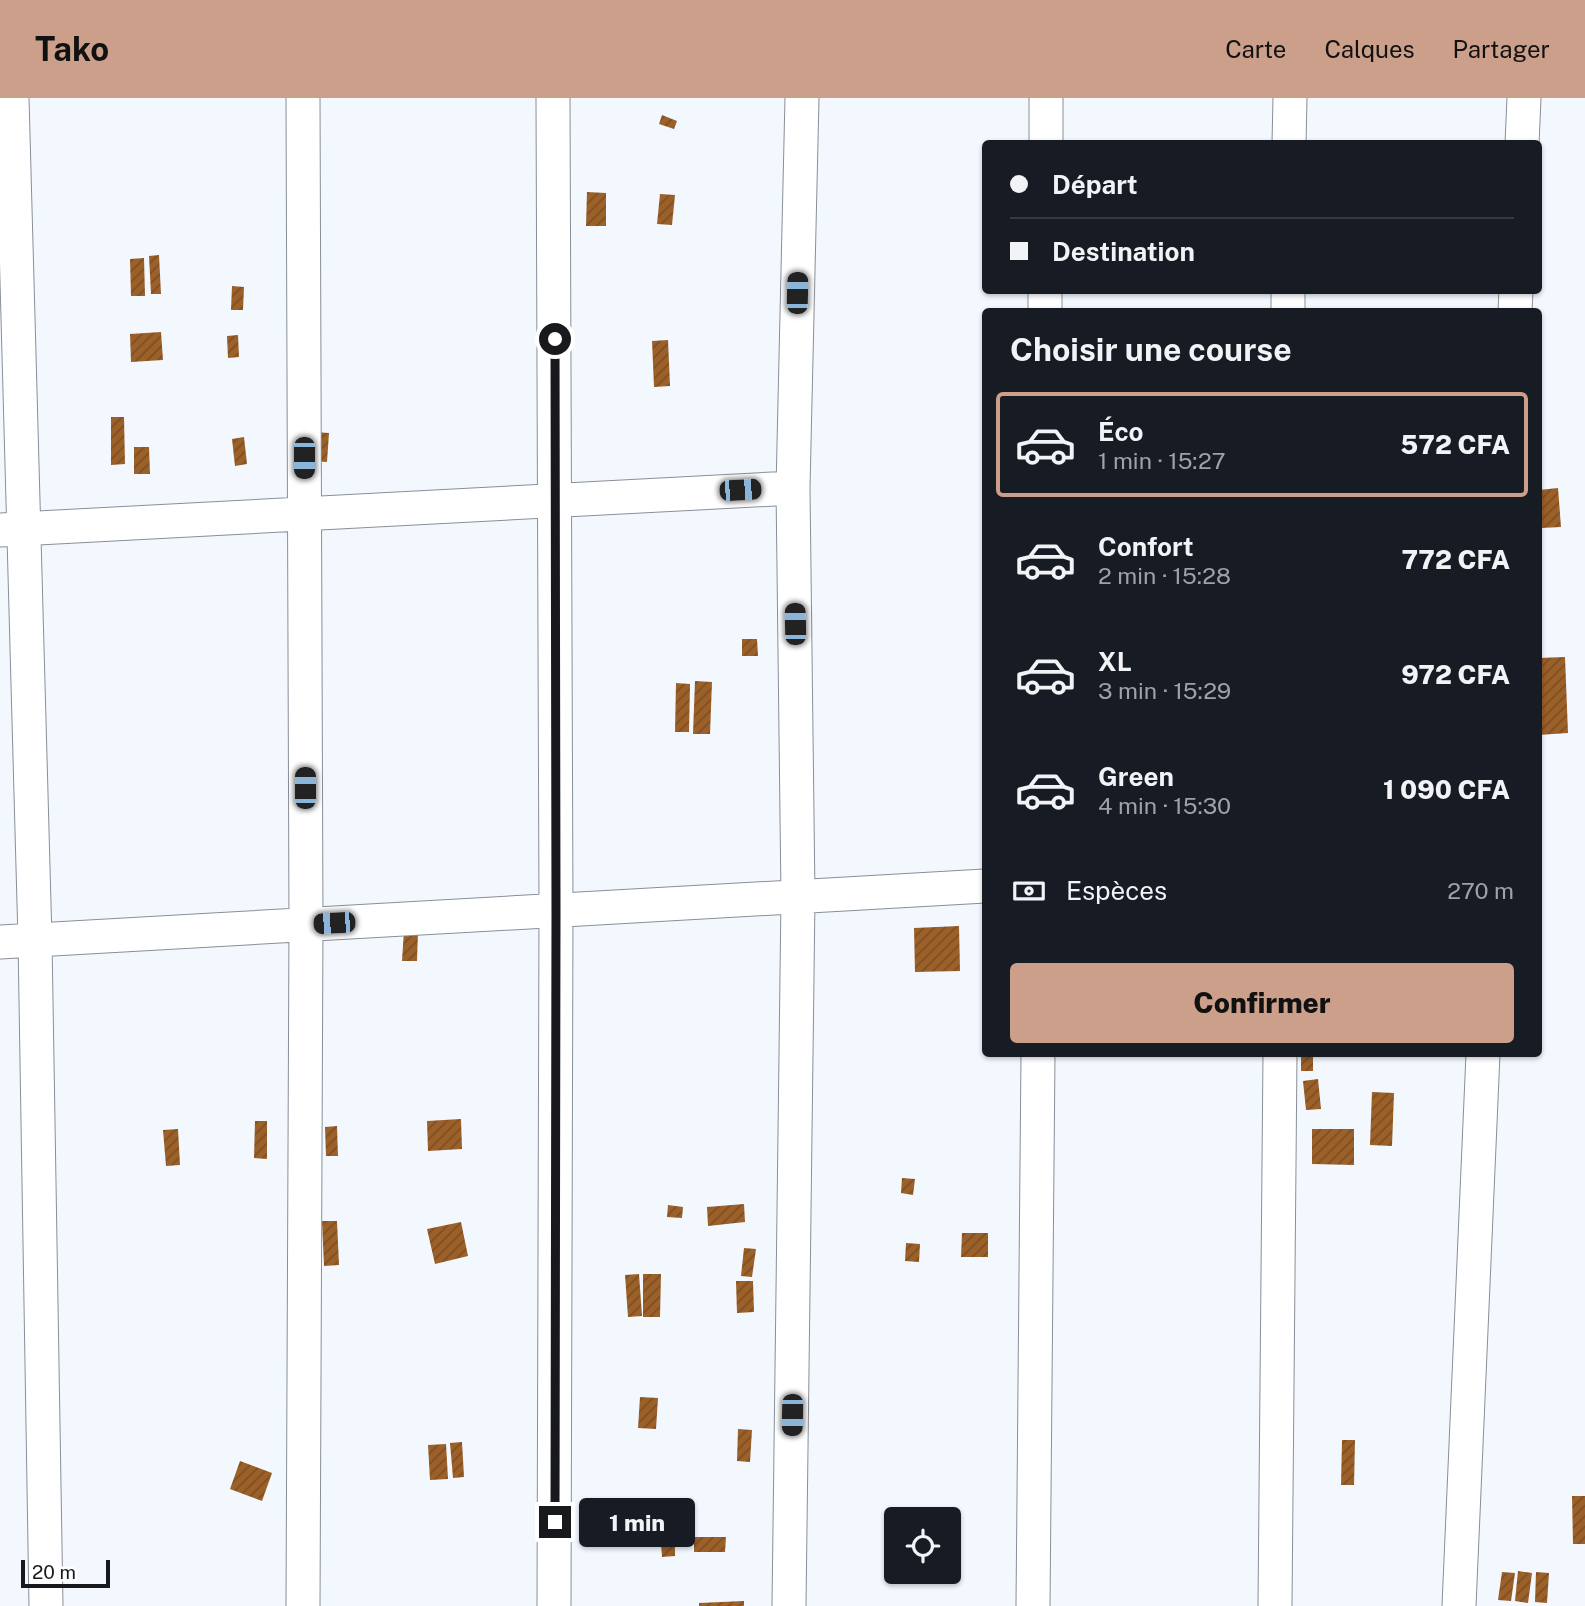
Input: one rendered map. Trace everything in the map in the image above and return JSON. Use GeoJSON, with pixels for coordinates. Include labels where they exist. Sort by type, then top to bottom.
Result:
{"type":"FeatureCollection","features":[{"type":"Feature","properties":{"kind":"street"},"geometry":{"type":"LineString","coordinates":[[12,98],[12,529],[35,940],[46,1606]]}},
{"type":"Feature","properties":{"kind":"street"},"geometry":{"type":"LineString","coordinates":[[303,98],[306,924],[303,1606]]}},
{"type":"Feature","properties":{"kind":"street"},"geometry":{"type":"LineString","coordinates":[[553,98],[556,500],[554,1606]]}},
{"type":"Feature","properties":{"kind":"street"},"geometry":{"type":"LineString","coordinates":[[789,1606],[798,897],[793,488],[802,98]]}},
{"type":"Feature","properties":{"kind":"street"},"geometry":{"type":"LineString","coordinates":[[1046,98],[1046,140]]}},
{"type":"Feature","properties":{"kind":"street"},"geometry":{"type":"LineString","coordinates":[[1289,140],[1290,98]]}},
{"type":"Feature","properties":{"kind":"street"},"geometry":{"type":"LineString","coordinates":[[1522,140],[1524,98]]}},
{"type":"Feature","properties":{"kind":"street"},"geometry":{"type":"LineString","coordinates":[[12,529],[793,488]]}},
{"type":"Feature","properties":{"kind":"street"},"geometry":{"type":"LineString","coordinates":[[0,942],[982,886]]}},
{"type":"Feature","properties":{"kind":"street"},"geometry":{"type":"LineString","coordinates":[[1033,1606],[1038,1057]]}},
{"type":"Feature","properties":{"kind":"street"},"geometry":{"type":"LineString","coordinates":[[1275,1606],[1280,1057]]}},
{"type":"Feature","properties":{"kind":"street"},"geometry":{"type":"LineString","coordinates":[[1459,1606],[1483,1057]]}},
{"type":"Feature","properties":{"kind":"building"},"geometry":{"type":"Polygon","coordinates":[[[662,115],[677,121],[674,129],[659,124],[662,115]]]}},
{"type":"Feature","properties":{"kind":"building"},"geometry":{"type":"Polygon","coordinates":[[[587,192],[606,193],[606,226],[586,226],[587,192]]]}},
{"type":"Feature","properties":{"kind":"building"},"geometry":{"type":"Polygon","coordinates":[[[660,194],[675,195],[672,225],[657,224],[660,194]]]}},
{"type":"Feature","properties":{"kind":"building"},"geometry":{"type":"Polygon","coordinates":[[[159,255],[161,294],[151,294],[149,256],[159,255]]]}},
{"type":"Feature","properties":{"kind":"building"},"geometry":{"type":"Polygon","coordinates":[[[144,258],[145,296],[131,296],[130,259],[144,258]]]}},
{"type":"Feature","properties":{"kind":"building"},"geometry":{"type":"Polygon","coordinates":[[[232,286],[244,287],[243,310],[231,310],[232,286]]]}},
{"type":"Feature","properties":{"kind":"building"},"geometry":{"type":"Polygon","coordinates":[[[161,332],[163,360],[131,362],[130,334],[161,332]]]}},
{"type":"Feature","properties":{"kind":"building"},"geometry":{"type":"Polygon","coordinates":[[[238,335],[239,357],[228,358],[227,336],[238,335]]]}},
{"type":"Feature","properties":{"kind":"building"},"geometry":{"type":"Polygon","coordinates":[[[668,340],[670,386],[654,387],[652,341],[668,340]]]}},
{"type":"Feature","properties":{"kind":"building"},"geometry":{"type":"Polygon","coordinates":[[[111,417],[124,417],[125,464],[111,465],[111,417]]]}},
{"type":"Feature","properties":{"kind":"building"},"geometry":{"type":"Polygon","coordinates":[[[314,432],[329,433],[327,462],[312,461],[314,432]]]}},
{"type":"Feature","properties":{"kind":"building"},"geometry":{"type":"Polygon","coordinates":[[[244,437],[247,464],[235,466],[232,439],[244,437]]]}},
{"type":"Feature","properties":{"kind":"building"},"geometry":{"type":"Polygon","coordinates":[[[134,447],[149,447],[150,474],[134,474],[134,447]]]}},
{"type":"Feature","properties":{"kind":"building"},"geometry":{"type":"Polygon","coordinates":[[[1558,488],[1561,527],[1542,528],[1542,490],[1558,488]]]}},
{"type":"Feature","properties":{"kind":"building"},"geometry":{"type":"Polygon","coordinates":[[[742,639],[757,639],[758,656],[742,656],[742,639]]]}},
{"type":"Feature","properties":{"kind":"building"},"geometry":{"type":"Polygon","coordinates":[[[1565,657],[1568,733],[1542,735],[1542,658],[1565,657]]]}},
{"type":"Feature","properties":{"kind":"building"},"geometry":{"type":"Polygon","coordinates":[[[695,681],[712,682],[710,734],[693,734],[695,681]]]}},
{"type":"Feature","properties":{"kind":"building"},"geometry":{"type":"Polygon","coordinates":[[[676,683],[690,684],[689,732],[675,732],[676,683]]]}},
{"type":"Feature","properties":{"kind":"building"},"geometry":{"type":"Polygon","coordinates":[[[959,926],[960,971],[915,972],[914,928],[959,926]]]}},
{"type":"Feature","properties":{"kind":"building"},"geometry":{"type":"Polygon","coordinates":[[[404,930],[418,931],[417,961],[402,961],[404,930]]]}},
{"type":"Feature","properties":{"kind":"building"},"geometry":{"type":"Polygon","coordinates":[[[1301,1057],[1313,1057],[1313,1071],[1301,1071],[1301,1057]]]}},
{"type":"Feature","properties":{"kind":"building"},"geometry":{"type":"Polygon","coordinates":[[[1318,1079],[1321,1109],[1306,1110],[1303,1081],[1318,1079]]]}},
{"type":"Feature","properties":{"kind":"building"},"geometry":{"type":"Polygon","coordinates":[[[1372,1092],[1394,1093],[1392,1146],[1370,1145],[1372,1092]]]}},
{"type":"Feature","properties":{"kind":"building"},"geometry":{"type":"Polygon","coordinates":[[[461,1119],[462,1149],[428,1151],[427,1121],[461,1119]]]}},
{"type":"Feature","properties":{"kind":"building"},"geometry":{"type":"Polygon","coordinates":[[[255,1121],[267,1121],[267,1159],[254,1158],[255,1121]]]}},
{"type":"Feature","properties":{"kind":"building"},"geometry":{"type":"Polygon","coordinates":[[[337,1126],[338,1156],[326,1156],[325,1127],[337,1126]]]}},
{"type":"Feature","properties":{"kind":"building"},"geometry":{"type":"Polygon","coordinates":[[[178,1129],[180,1165],[166,1166],[163,1130],[178,1129]]]}},
{"type":"Feature","properties":{"kind":"building"},"geometry":{"type":"Polygon","coordinates":[[[1312,1129],[1354,1129],[1354,1165],[1312,1164],[1312,1129]]]}},
{"type":"Feature","properties":{"kind":"building"},"geometry":{"type":"Polygon","coordinates":[[[902,1178],[915,1179],[913,1195],[901,1193],[902,1178]]]}},
{"type":"Feature","properties":{"kind":"building"},"geometry":{"type":"Polygon","coordinates":[[[744,1204],[745,1222],[708,1226],[707,1207],[744,1204]]]}},
{"type":"Feature","properties":{"kind":"building"},"geometry":{"type":"Polygon","coordinates":[[[668,1205],[683,1207],[682,1218],[667,1217],[668,1205]]]}},
{"type":"Feature","properties":{"kind":"building"},"geometry":{"type":"Polygon","coordinates":[[[322,1221],[337,1221],[339,1265],[324,1266],[322,1221]]]}},
{"type":"Feature","properties":{"kind":"building"},"geometry":{"type":"Polygon","coordinates":[[[461,1222],[468,1256],[435,1264],[427,1229],[461,1222]]]}},
{"type":"Feature","properties":{"kind":"building"},"geometry":{"type":"Polygon","coordinates":[[[962,1233],[988,1233],[988,1257],[961,1257],[962,1233]]]}},
{"type":"Feature","properties":{"kind":"building"},"geometry":{"type":"Polygon","coordinates":[[[906,1243],[920,1244],[919,1262],[905,1261],[906,1243]]]}},
{"type":"Feature","properties":{"kind":"building"},"geometry":{"type":"Polygon","coordinates":[[[744,1248],[756,1249],[752,1277],[741,1276],[744,1248]]]}},
{"type":"Feature","properties":{"kind":"building"},"geometry":{"type":"Polygon","coordinates":[[[639,1274],[642,1316],[628,1317],[625,1275],[639,1274]]]}},
{"type":"Feature","properties":{"kind":"building"},"geometry":{"type":"Polygon","coordinates":[[[643,1274],[661,1274],[660,1317],[643,1317],[643,1274]]]}},
{"type":"Feature","properties":{"kind":"building"},"geometry":{"type":"Polygon","coordinates":[[[736,1281],[753,1281],[754,1312],[737,1313],[736,1281]]]}},
{"type":"Feature","properties":{"kind":"building"},"geometry":{"type":"Polygon","coordinates":[[[640,1397],[658,1398],[656,1429],[638,1428],[640,1397]]]}},
{"type":"Feature","properties":{"kind":"building"},"geometry":{"type":"Polygon","coordinates":[[[738,1429],[752,1430],[750,1462],[737,1461],[738,1429]]]}},
{"type":"Feature","properties":{"kind":"building"},"geometry":{"type":"Polygon","coordinates":[[[1342,1440],[1355,1440],[1354,1485],[1341,1485],[1342,1440]]]}},
{"type":"Feature","properties":{"kind":"building"},"geometry":{"type":"Polygon","coordinates":[[[462,1442],[464,1477],[453,1478],[450,1443],[462,1442]]]}},
{"type":"Feature","properties":{"kind":"building"},"geometry":{"type":"Polygon","coordinates":[[[446,1444],[448,1479],[430,1480],[428,1445],[446,1444]]]}},
{"type":"Feature","properties":{"kind":"building"},"geometry":{"type":"Polygon","coordinates":[[[240,1461],[272,1473],[262,1501],[230,1489],[240,1461]]]}},
{"type":"Feature","properties":{"kind":"building"},"geometry":{"type":"Polygon","coordinates":[[[1572,1496],[1585,1496],[1585,1544],[1573,1544],[1572,1496]]]}},
{"type":"Feature","properties":{"kind":"building"},"geometry":{"type":"Polygon","coordinates":[[[694,1537],[726,1537],[725,1552],[694,1552],[694,1537]]]}},
{"type":"Feature","properties":{"kind":"building"},"geometry":{"type":"Polygon","coordinates":[[[675,1542],[675,1556],[662,1557],[661,1543],[675,1542]]]}},
{"type":"Feature","properties":{"kind":"building"},"geometry":{"type":"Polygon","coordinates":[[[1518,1571],[1532,1573],[1528,1603],[1515,1601],[1518,1571]]]}},
{"type":"Feature","properties":{"kind":"building"},"geometry":{"type":"Polygon","coordinates":[[[1502,1572],[1515,1573],[1511,1601],[1498,1600],[1502,1572]]]}},
{"type":"Feature","properties":{"kind":"building"},"geometry":{"type":"Polygon","coordinates":[[[1536,1572],[1549,1573],[1547,1603],[1535,1602],[1536,1572]]]}},
{"type":"Feature","properties":{"kind":"building"},"geometry":{"type":"Polygon","coordinates":[[[744,1601],[744,1606],[699,1606],[699,1603],[744,1601]]]}},
{"type":"Feature","properties":{"kind":"route"},"geometry":{"type":"LineString","coordinates":[[555,339],[555,1522]]}}]}
